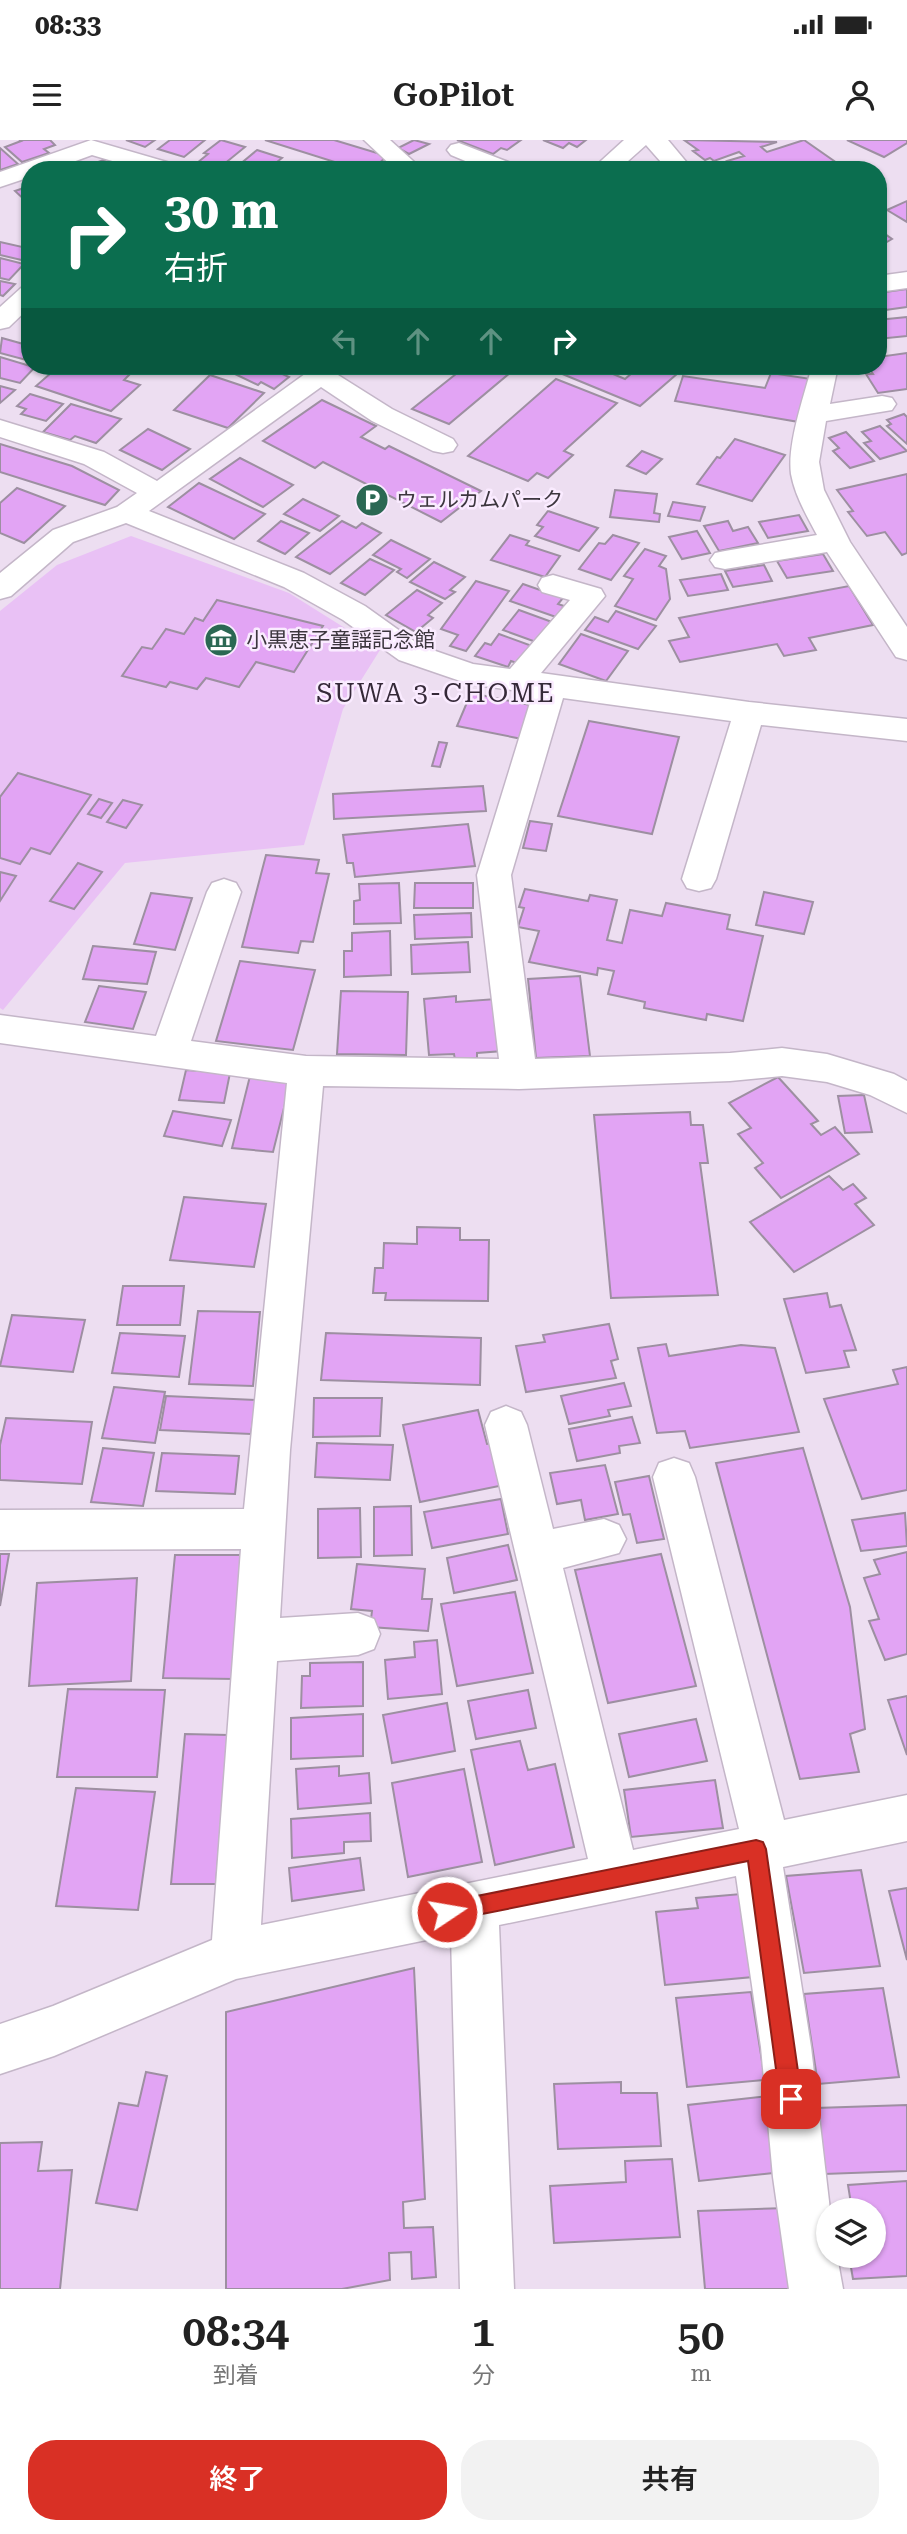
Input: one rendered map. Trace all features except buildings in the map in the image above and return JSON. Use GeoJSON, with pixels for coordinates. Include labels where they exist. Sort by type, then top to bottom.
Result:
{"type":"FeatureCollection","features":[{"type":"Feature","properties":{"kind":"street"},"geometry":{"type":"LineString","coordinates":[[376,140],[400,161]]}},
{"type":"Feature","properties":{"kind":"street"},"geometry":{"type":"LineString","coordinates":[[614,161],[638,140]]}},
{"type":"Feature","properties":{"kind":"street"},"geometry":{"type":"LineString","coordinates":[[655,140],[673,161]]}},
{"type":"Feature","properties":{"kind":"street"},"geometry":{"type":"LineString","coordinates":[[52,161],[91,147],[138,161]]}},
{"type":"Feature","properties":{"kind":"street"},"geometry":{"type":"LineString","coordinates":[[459,150],[486,161]]}},
{"type":"Feature","properties":{"kind":"street"},"geometry":{"type":"LineString","coordinates":[[0,180],[21,172]]}},
{"type":"Feature","properties":{"kind":"street"},"geometry":{"type":"LineString","coordinates":[[887,283],[907,281]]}},
{"type":"Feature","properties":{"kind":"street"},"geometry":{"type":"LineString","coordinates":[[1,318],[21,301]]}},
{"type":"Feature","properties":{"kind":"street"},"geometry":{"type":"LineString","coordinates":[[0,589],[63,536],[127,513],[319,375]]}},
{"type":"Feature","properties":{"kind":"street"},"geometry":{"type":"LineString","coordinates":[[332,375],[382,415],[443,445]]}},
{"type":"Feature","properties":{"kind":"street"},"geometry":{"type":"LineString","coordinates":[[823,375],[804,469],[808,491],[836,541],[907,650]]}},
{"type":"Feature","properties":{"kind":"street"},"geometry":{"type":"LineString","coordinates":[[815,415],[882,404]]}},
{"type":"Feature","properties":{"kind":"street"},"geometry":{"type":"LineString","coordinates":[[0,428],[94,458],[158,493]]}},
{"type":"Feature","properties":{"kind":"street"},"geometry":{"type":"LineString","coordinates":[[127,513],[294,580],[354,613],[410,653],[469,674],[749,713],[907,730]]}},
{"type":"Feature","properties":{"kind":"street"},"geometry":{"type":"LineString","coordinates":[[725,560],[836,541]]}},
{"type":"Feature","properties":{"kind":"street"},"geometry":{"type":"LineString","coordinates":[[516,682],[590,596],[553,584]]}},
{"type":"Feature","properties":{"kind":"street"},"geometry":{"type":"LineString","coordinates":[[519,1074],[494,875],[551,687]]}},
{"type":"Feature","properties":{"kind":"street"},"geometry":{"type":"LineString","coordinates":[[699,879],[749,713]]}},
{"type":"Feature","properties":{"kind":"street"},"geometry":{"type":"LineString","coordinates":[[169,1052],[224,892]]}},
{"type":"Feature","properties":{"kind":"street"},"geometry":{"type":"LineString","coordinates":[[0,1029],[306,1071],[519,1074],[730,1067],[782,1062],[827,1068],[881,1084],[907,1098]]}},
{"type":"Feature","properties":{"kind":"street"},"geometry":{"type":"LineString","coordinates":[[235,1955],[263,1529],[306,1071]]}},
{"type":"Feature","properties":{"kind":"street"},"geometry":{"type":"LineString","coordinates":[[506,1425],[616,1876]]}},
{"type":"Feature","properties":{"kind":"street"},"geometry":{"type":"LineString","coordinates":[[674,1477],[761,1848],[799,2177],[816,2289]]}},
{"type":"Feature","properties":{"kind":"street"},"geometry":{"type":"LineString","coordinates":[[0,1530],[263,1529]]}},
{"type":"Feature","properties":{"kind":"street"},"geometry":{"type":"LineString","coordinates":[[537,1553],[604,1539]]}},
{"type":"Feature","properties":{"kind":"street"},"geometry":{"type":"LineString","coordinates":[[256,1641],[358,1634]]}},
{"type":"Feature","properties":{"kind":"street"},"geometry":{"type":"LineString","coordinates":[[0,2049],[54,2031],[235,1955],[907,1818]]}},
{"type":"Feature","properties":{"kind":"street"},"geometry":{"type":"LineString","coordinates":[[474,1906],[487,2289]]}},
{"type":"Feature","properties":{"kind":"shaded area"},"geometry":{"type":"Polygon","coordinates":[[[131,536],[289,593],[380,650],[343,709],[304,845],[125,863],[3,1010],[0,1008],[0,611],[57,565],[131,536]]]}},
{"type":"Feature","properties":{"kind":"place","name":"ウェルカムパーク"},"geometry":{"type":"Point","coordinates":[372,500]}},
{"type":"Feature","properties":{"kind":"place","name":"小黒恵子童謡記念館"},"geometry":{"type":"Point","coordinates":[221,640]}},
{"type":"Feature","properties":{"kind":"district","name":"SUWA 3-CHOME"},"geometry":{"type":"Point","coordinates":[436,693]}},
{"type":"Feature","properties":{"kind":"route"},"geometry":{"type":"LineString","coordinates":[[447,1912],[756,1849],[786,2047],[791,2099]]}}]}
